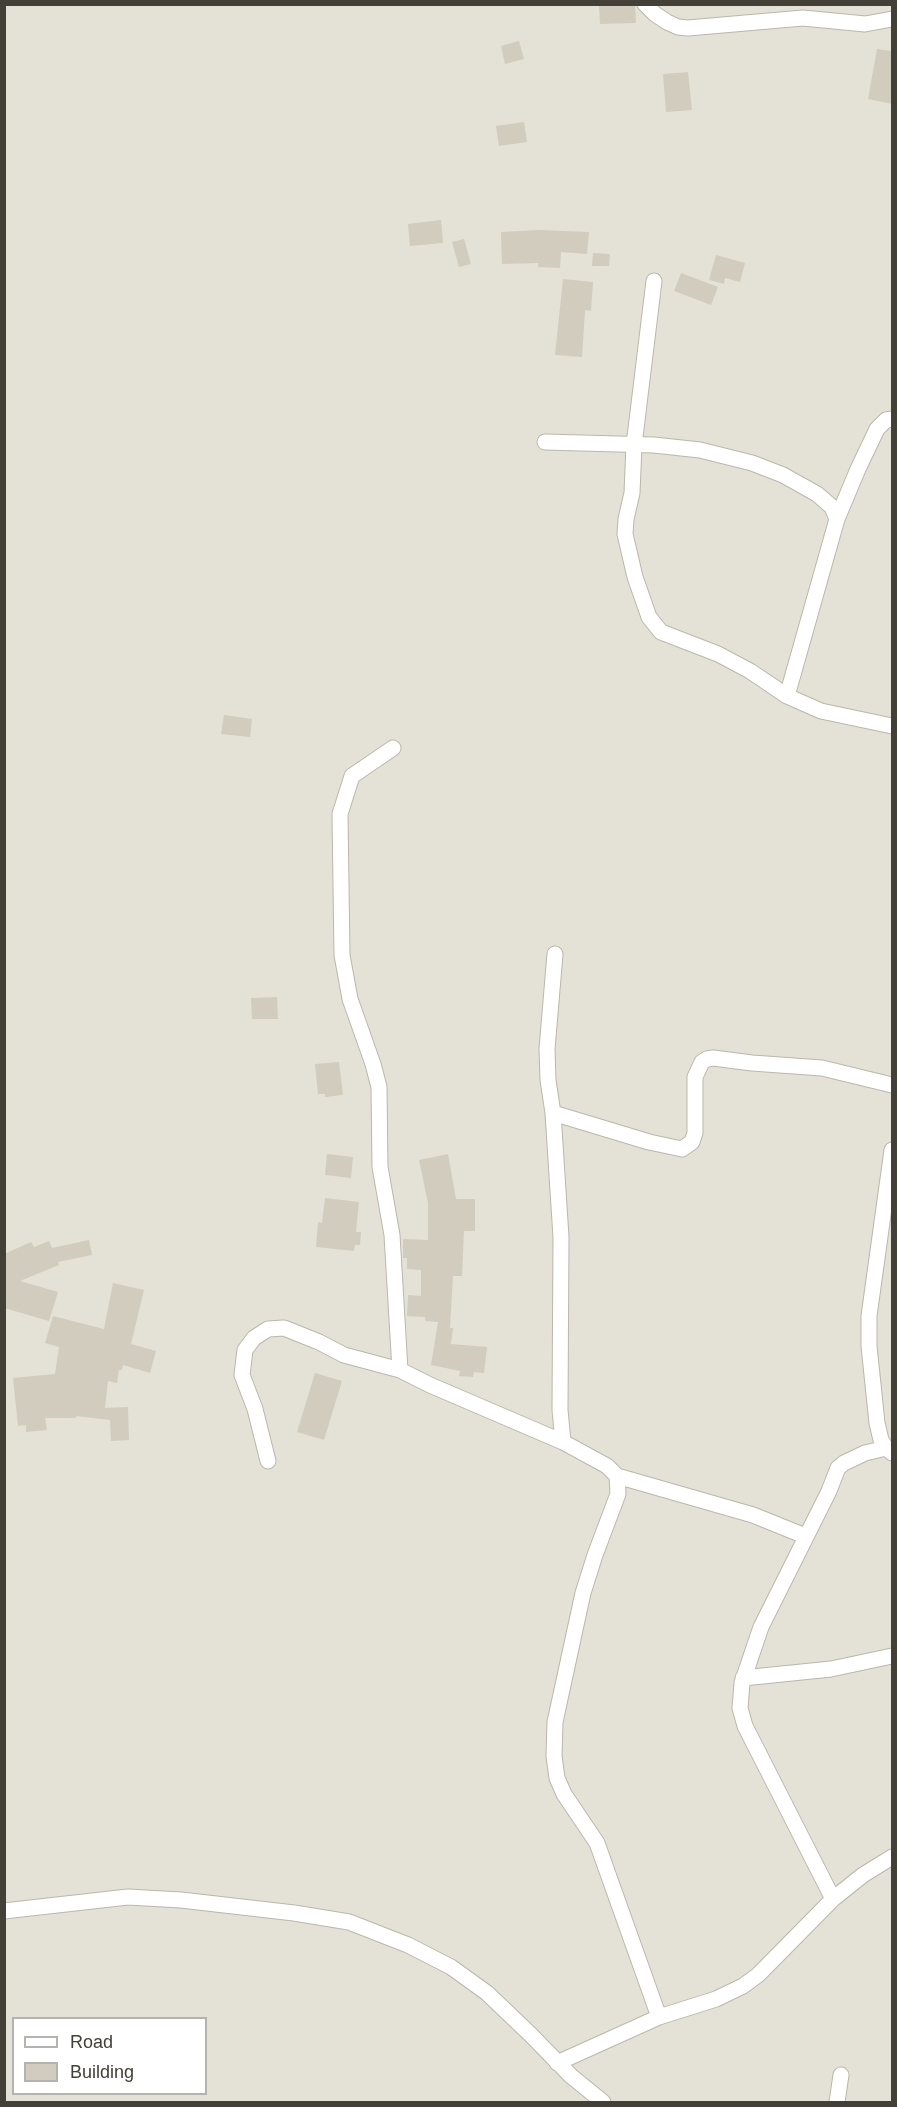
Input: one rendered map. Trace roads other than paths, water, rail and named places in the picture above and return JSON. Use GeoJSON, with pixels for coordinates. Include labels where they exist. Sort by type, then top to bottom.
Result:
{"type":"FeatureCollection","features":[{"type":"Feature","properties":{"kind":"street"},"geometry":{"type":"LineString","coordinates":[[645,4],[667,22],[688,28],[803,18],[865,24],[892,19]]}},
{"type":"Feature","properties":{"kind":"street"},"geometry":{"type":"LineString","coordinates":[[654,281],[634,445],[632,493],[626,519],[626,534],[634,577],[649,617],[661,632],[718,654],[750,671],[787,696],[821,711],[892,726]]}},
{"type":"Feature","properties":{"kind":"street"},"geometry":{"type":"LineString","coordinates":[[787,696],[837,519],[877,429],[886,420],[892,419]]}},
{"type":"Feature","properties":{"kind":"street"},"geometry":{"type":"LineString","coordinates":[[544,442],[700,450],[752,463],[783,475],[817,494],[832,507],[837,519]]}},
{"type":"Feature","properties":{"kind":"street"},"geometry":{"type":"LineString","coordinates":[[393,748],[352,776],[340,814],[342,955],[350,999],[379,1087],[380,1167],[392,1235],[399,1370]]}},
{"type":"Feature","properties":{"kind":"street"},"geometry":{"type":"LineString","coordinates":[[555,954],[547,1049],[548,1080],[554,1113],[561,1236],[560,1410],[563,1442]]}},
{"type":"Feature","properties":{"kind":"street"},"geometry":{"type":"LineString","coordinates":[[554,1113],[649,1142],[682,1149],[692,1142],[695,1133],[695,1077],[702,1062],[707,1059],[822,1068],[892,1085]]}},
{"type":"Feature","properties":{"kind":"street"},"geometry":{"type":"LineString","coordinates":[[889,1450],[881,1440],[877,1423],[869,1346],[869,1316],[892,1150]]}},
{"type":"Feature","properties":{"kind":"street"},"geometry":{"type":"LineString","coordinates":[[268,1461],[255,1409],[242,1375],[245,1350],[254,1338],[268,1329],[284,1328],[344,1355],[399,1370],[563,1442],[608,1467],[617,1476],[753,1515],[805,1536]]}},
{"type":"Feature","properties":{"kind":"street"},"geometry":{"type":"LineString","coordinates":[[834,1899],[744,1726],[740,1707],[743,1678],[761,1627],[838,1468],[865,1453],[889,1450]]}},
{"type":"Feature","properties":{"kind":"street"},"geometry":{"type":"LineString","coordinates":[[617,1476],[618,1494],[583,1593],[555,1722],[554,1756],[557,1778],[564,1794],[597,1843],[659,2018]]}},
{"type":"Feature","properties":{"kind":"street"},"geometry":{"type":"LineString","coordinates":[[743,1678],[831,1669],[892,1656]]}},
{"type":"Feature","properties":{"kind":"street"},"geometry":{"type":"LineString","coordinates":[[557,2062],[659,2018],[716,1999],[743,1986],[758,1975],[834,1899],[863,1875],[892,1857]]}},
{"type":"Feature","properties":{"kind":"street"},"geometry":{"type":"LineString","coordinates":[[4,1911],[128,1897],[181,1900],[349,1922],[408,1945],[452,1967],[487,1993],[557,2062],[603,2103]]}},
{"type":"Feature","properties":{"kind":"street"},"geometry":{"type":"LineString","coordinates":[[837,2103],[841,2075]]}}]}
